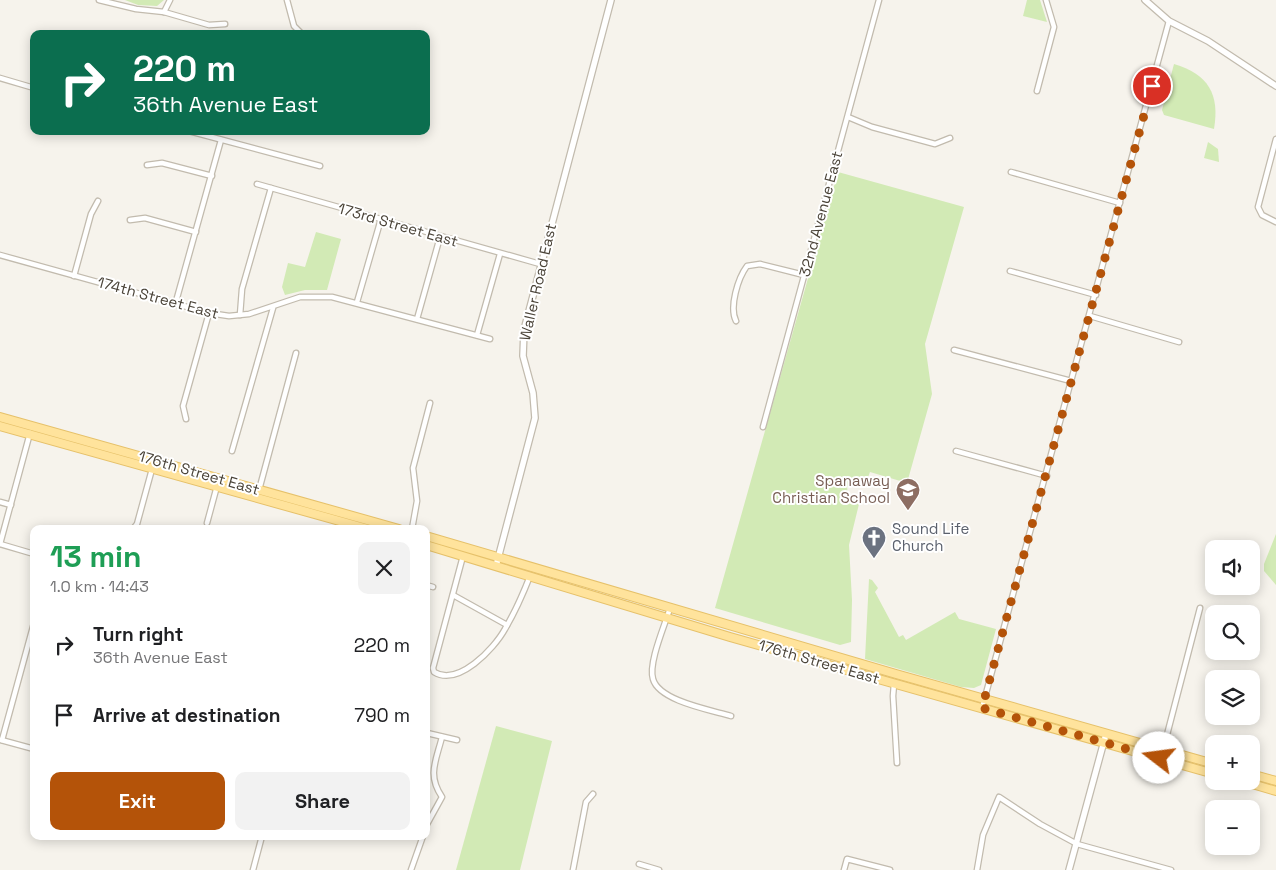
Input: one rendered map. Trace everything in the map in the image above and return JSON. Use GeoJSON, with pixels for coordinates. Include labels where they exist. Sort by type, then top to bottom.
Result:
{"type":"FeatureCollection","features":[{"type":"Feature","properties":{"kind":"main road","name":"176th Street East"},"geometry":{"type":"LineString","coordinates":[[0,417],[385,525]]}},
{"type":"Feature","properties":{"kind":"main road","name":"176th Street East"},"geometry":{"type":"LineString","coordinates":[[0,426],[152,467],[343,525]]}},
{"type":"Feature","properties":{"kind":"main road"},"geometry":{"type":"LineString","coordinates":[[144,465],[147,462],[183,473],[188,470]]}},
{"type":"Feature","properties":{"kind":"main road"},"geometry":{"type":"LineString","coordinates":[[347,525],[351,520],[368,525]]}},
{"type":"Feature","properties":{"kind":"main road","name":"176th Street East"},"geometry":{"type":"LineString","coordinates":[[430,537],[985,700],[1205,762]]}},
{"type":"Feature","properties":{"kind":"main road","name":"176th Street East"},"geometry":{"type":"LineString","coordinates":[[430,546],[894,684],[1205,771]]}},
{"type":"Feature","properties":{"kind":"main road"},"geometry":{"type":"LineString","coordinates":[[1260,777],[1276,781]]}},
{"type":"Feature","properties":{"kind":"main road"},"geometry":{"type":"LineString","coordinates":[[1260,786],[1276,790]]}},
{"type":"Feature","properties":{"kind":"street"},"geometry":{"type":"LineString","coordinates":[[99,0],[136,9],[164,12],[209,25],[225,24]]}},
{"type":"Feature","properties":{"kind":"street"},"geometry":{"type":"LineString","coordinates":[[164,12],[170,0]]}},
{"type":"Feature","properties":{"kind":"street"},"geometry":{"type":"LineString","coordinates":[[287,0],[291,20],[298,30]]}},
{"type":"Feature","properties":{"kind":"street","name":"Waller Road East"},"geometry":{"type":"LineString","coordinates":[[496,566],[532,433],[535,410],[533,393],[525,369],[522,345],[540,264],[611,0]]}},
{"type":"Feature","properties":{"kind":"street","name":"32nd Avenue East"},"geometry":{"type":"LineString","coordinates":[[763,427],[879,0]]}},
{"type":"Feature","properties":{"kind":"street"},"geometry":{"type":"LineString","coordinates":[[1037,91],[1054,27],[1046,0]]}},
{"type":"Feature","properties":{"kind":"street"},"geometry":{"type":"LineString","coordinates":[[1145,0],[1169,21],[1215,46],[1276,86]]}},
{"type":"Feature","properties":{"kind":"street"},"geometry":{"type":"LineString","coordinates":[[982,708],[1096,295],[1169,21]]}},
{"type":"Feature","properties":{"kind":"street"},"geometry":{"type":"LineString","coordinates":[[0,78],[30,87]]}},
{"type":"Feature","properties":{"kind":"street"},"geometry":{"type":"LineString","coordinates":[[848,117],[872,127],[935,144],[950,138]]}},
{"type":"Feature","properties":{"kind":"street"},"geometry":{"type":"LineString","coordinates":[[203,135],[320,166]]}},
{"type":"Feature","properties":{"kind":"street"},"geometry":{"type":"LineString","coordinates":[[1276,139],[1259,198],[1260,212],[1276,222]]}},
{"type":"Feature","properties":{"kind":"street"},"geometry":{"type":"LineString","coordinates":[[175,305],[221,140]]}},
{"type":"Feature","properties":{"kind":"street"},"geometry":{"type":"LineString","coordinates":[[147,165],[162,163],[212,176]]}},
{"type":"Feature","properties":{"kind":"street"},"geometry":{"type":"LineString","coordinates":[[1011,172],[1120,203]]}},
{"type":"Feature","properties":{"kind":"street","name":"173rd Street East"},"geometry":{"type":"LineString","coordinates":[[257,184],[540,264]]}},
{"type":"Feature","properties":{"kind":"street"},"geometry":{"type":"LineString","coordinates":[[240,316],[242,289],[271,188]]}},
{"type":"Feature","properties":{"kind":"street"},"geometry":{"type":"LineString","coordinates":[[74,276],[91,214],[98,200]]}},
{"type":"Feature","properties":{"kind":"street"},"geometry":{"type":"LineString","coordinates":[[130,220],[145,218],[196,232]]}},
{"type":"Feature","properties":{"kind":"street"},"geometry":{"type":"LineString","coordinates":[[357,302],[381,219]]}},
{"type":"Feature","properties":{"kind":"street"},"geometry":{"type":"LineString","coordinates":[[417,319],[440,237]]}},
{"type":"Feature","properties":{"kind":"street"},"geometry":{"type":"LineString","coordinates":[[477,335],[500,254]]}},
{"type":"Feature","properties":{"kind":"street","name":"174th Street East"},"geometry":{"type":"LineString","coordinates":[[0,255],[209,314],[240,316],[273,308],[295,299],[313,296],[332,297],[357,302],[490,339]]}},
{"type":"Feature","properties":{"kind":"street"},"geometry":{"type":"LineString","coordinates":[[736,321],[733,315],[733,306],[742,274],[747,266],[760,264],[804,276]]}},
{"type":"Feature","properties":{"kind":"street"},"geometry":{"type":"LineString","coordinates":[[1010,271],[1096,295]]}},
{"type":"Feature","properties":{"kind":"street"},"geometry":{"type":"LineString","coordinates":[[232,451],[273,308]]}},
{"type":"Feature","properties":{"kind":"street"},"geometry":{"type":"LineString","coordinates":[[186,418],[183,406],[209,314]]}},
{"type":"Feature","properties":{"kind":"street"},"geometry":{"type":"LineString","coordinates":[[1090,316],[1179,342]]}},
{"type":"Feature","properties":{"kind":"street"},"geometry":{"type":"LineString","coordinates":[[954,350],[1071,382]]}},
{"type":"Feature","properties":{"kind":"street"},"geometry":{"type":"LineString","coordinates":[[259,490],[296,353]]}},
{"type":"Feature","properties":{"kind":"street"},"geometry":{"type":"LineString","coordinates":[[413,525],[417,501],[413,468],[430,403]]}},
{"type":"Feature","properties":{"kind":"street"},"geometry":{"type":"LineString","coordinates":[[30,434],[0,544],[30,553]]}},
{"type":"Feature","properties":{"kind":"street"},"geometry":{"type":"LineString","coordinates":[[956,451],[1046,476]]}},
{"type":"Feature","properties":{"kind":"street"},"geometry":{"type":"LineString","coordinates":[[136,525],[152,467]]}},
{"type":"Feature","properties":{"kind":"street"},"geometry":{"type":"LineString","coordinates":[[207,523],[217,486]]}},
{"type":"Feature","properties":{"kind":"street"},"geometry":{"type":"LineString","coordinates":[[0,502],[11,505]]}},
{"type":"Feature","properties":{"kind":"street"},"geometry":{"type":"LineString","coordinates":[[463,556],[433,668],[434,672],[438,674],[446,676],[460,673],[479,660],[507,625],[530,576]]}},
{"type":"Feature","properties":{"kind":"street"},"geometry":{"type":"LineString","coordinates":[[453,595],[507,625]]}},
{"type":"Feature","properties":{"kind":"street"},"geometry":{"type":"LineString","coordinates":[[670,608],[652,670],[657,688],[667,696],[731,716]]}},
{"type":"Feature","properties":{"kind":"street"},"geometry":{"type":"LineString","coordinates":[[1163,750],[1200,608]]}},
{"type":"Feature","properties":{"kind":"street"},"geometry":{"type":"LineString","coordinates":[[30,636],[1,740],[30,748]]}},
{"type":"Feature","properties":{"kind":"street"},"geometry":{"type":"LineString","coordinates":[[894,684],[896,763]]}},
{"type":"Feature","properties":{"kind":"street"},"geometry":{"type":"LineString","coordinates":[[430,734],[457,740]]}},
{"type":"Feature","properties":{"kind":"street"},"geometry":{"type":"LineString","coordinates":[[1069,870],[1106,734]]}},
{"type":"Feature","properties":{"kind":"street"},"geometry":{"type":"LineString","coordinates":[[430,819],[442,797],[433,783],[433,774],[442,737]]}},
{"type":"Feature","properties":{"kind":"street"},"geometry":{"type":"LineString","coordinates":[[573,870],[586,802],[593,794]]}},
{"type":"Feature","properties":{"kind":"street"},"geometry":{"type":"LineString","coordinates":[[977,870],[983,835],[999,797],[1076,844],[1171,870]]}},
{"type":"Feature","properties":{"kind":"street"},"geometry":{"type":"LineString","coordinates":[[253,870],[261,840]]}},
{"type":"Feature","properties":{"kind":"street"},"geometry":{"type":"LineString","coordinates":[[411,870],[422,840]]}},
{"type":"Feature","properties":{"kind":"street"},"geometry":{"type":"LineString","coordinates":[[844,870],[847,859],[890,870]]}},
{"type":"Feature","properties":{"kind":"street"},"geometry":{"type":"LineString","coordinates":[[639,864],[659,870]]}},
{"type":"Feature","properties":{"kind":"green space"},"geometry":{"type":"Polygon","coordinates":[[[125,0],[164,0],[157,6],[138,5],[125,0]]]}},
{"type":"Feature","properties":{"kind":"green space"},"geometry":{"type":"Polygon","coordinates":[[[1027,0],[1040,0],[1047,22],[1023,16],[1027,0]]]}},
{"type":"Feature","properties":{"kind":"green space"},"geometry":{"type":"Polygon","coordinates":[[[1174,64],[1195,73],[1209,87],[1215,105],[1214,129],[1164,115],[1162,110],[1174,64]]]}},
{"type":"Feature","properties":{"kind":"green space"},"geometry":{"type":"Polygon","coordinates":[[[1208,142],[1218,149],[1219,162],[1204,158],[1208,142]]]}},
{"type":"Feature","properties":{"kind":"green space"},"geometry":{"type":"Polygon","coordinates":[[[838,172],[964,207],[925,344],[932,394],[907,483],[870,472],[867,480],[852,478],[847,487],[848,494],[859,504],[849,545],[852,600],[851,642],[840,645],[715,608],[838,172]]]}},
{"type":"Feature","properties":{"kind":"green space"},"geometry":{"type":"Polygon","coordinates":[[[316,232],[341,239],[327,290],[305,290],[285,295],[282,287],[288,263],[305,267],[316,232]]]}},
{"type":"Feature","properties":{"kind":"green space"},"geometry":{"type":"Polygon","coordinates":[[[1276,534],[1276,585],[1264,571],[1264,564],[1276,534]]]}},
{"type":"Feature","properties":{"kind":"green space"},"geometry":{"type":"Polygon","coordinates":[[[869,579],[878,588],[875,592],[899,637],[903,635],[906,640],[955,612],[959,619],[996,629],[981,685],[974,688],[961,687],[865,659],[869,579]]]}},
{"type":"Feature","properties":{"kind":"green space"},"geometry":{"type":"Polygon","coordinates":[[[496,726],[552,741],[520,870],[456,870],[496,726]]]}},
{"type":"Feature","properties":{"kind":"place","name":"Spanaway Christian School"},"geometry":{"type":"Point","coordinates":[908,511]}},
{"type":"Feature","properties":{"kind":"place","name":"Sound Life Church"},"geometry":{"type":"Point","coordinates":[874,559]}},
{"type":"Feature","properties":{"kind":"route"},"geometry":{"type":"LineString","coordinates":[[1152,86],[982,708],[1159,758]]}}]}
